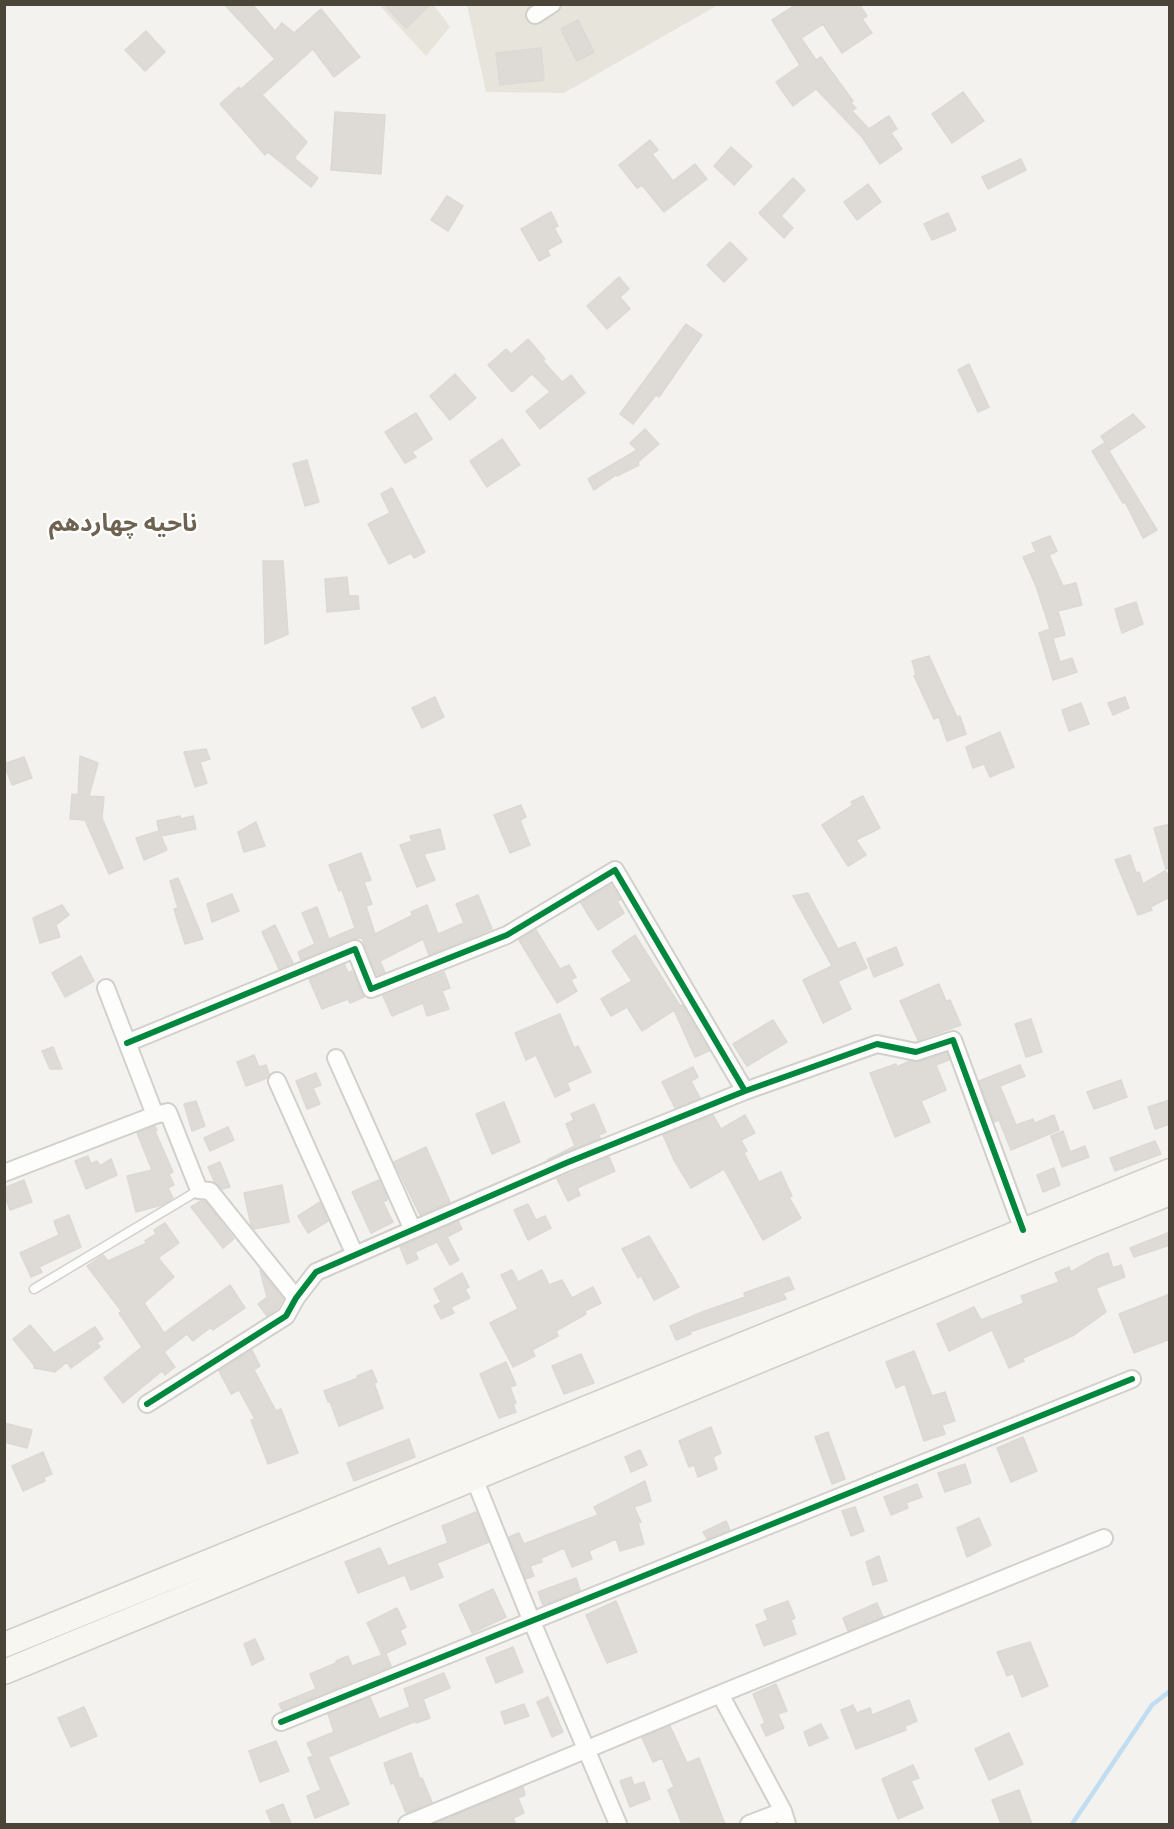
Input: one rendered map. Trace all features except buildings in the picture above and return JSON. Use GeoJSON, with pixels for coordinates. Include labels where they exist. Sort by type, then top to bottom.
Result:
{"type":"FeatureCollection","features":[{"type":"Feature","properties":{"kind":"main road"},"geometry":{"type":"LineString","coordinates":[[4,1645],[1170,1171]]}},
{"type":"Feature","properties":{"kind":"main road"},"geometry":{"type":"LineString","coordinates":[[4,1672],[1170,1194]]}},
{"type":"Feature","properties":{"kind":"street"},"geometry":{"type":"LineString","coordinates":[[536,15],[552,4]]}},
{"type":"Feature","properties":{"kind":"street"},"geometry":{"type":"LineString","coordinates":[[127,1043],[355,949],[371,989],[507,935],[615,870],[745,1091]]}},
{"type":"Feature","properties":{"kind":"street"},"geometry":{"type":"LineString","coordinates":[[106,988],[154,1115]]}},
{"type":"Feature","properties":{"kind":"street"},"geometry":{"type":"LineString","coordinates":[[147,1404],[286,1316],[296,1298],[316,1272],[566,1163],[745,1091],[878,1044],[916,1052],[953,1040],[1023,1230]]}},
{"type":"Feature","properties":{"kind":"street"},"geometry":{"type":"LineString","coordinates":[[336,1058],[413,1230]]}},
{"type":"Feature","properties":{"kind":"street"},"geometry":{"type":"LineString","coordinates":[[277,1081],[355,1255]]}},
{"type":"Feature","properties":{"kind":"street"},"geometry":{"type":"LineString","coordinates":[[4,1173],[154,1115],[168,1112],[199,1190],[210,1191],[296,1298]]}},
{"type":"Feature","properties":{"kind":"street"},"geometry":{"type":"LineString","coordinates":[[281,1722],[1132,1379]]}},
{"type":"Feature","properties":{"kind":"street"},"geometry":{"type":"LineString","coordinates":[[474,1478],[618,1824]]}},
{"type":"Feature","properties":{"kind":"street"},"geometry":{"type":"LineString","coordinates":[[407,1824],[1104,1538]]}},
{"type":"Feature","properties":{"kind":"street"},"geometry":{"type":"LineString","coordinates":[[720,1694],[785,1818],[749,1824]]}},
{"type":"Feature","properties":{"kind":"lane"},"geometry":{"type":"LineString","coordinates":[[34,1289],[199,1190]]}},
{"type":"Feature","properties":{"kind":"shaded area"},"geometry":{"type":"Polygon","coordinates":[[[379,5],[434,5],[450,27],[426,56],[379,5]]]}},
{"type":"Feature","properties":{"kind":"shaded area"},"geometry":{"type":"Polygon","coordinates":[[[467,5],[718,5],[564,93],[486,92],[467,5]]]}},
{"type":"Feature","properties":{"kind":"waterway"},"geometry":{"type":"LineString","coordinates":[[1072,1824],[1152,1705],[1170,1691]]}},
{"type":"Feature","properties":{"kind":"cycle path"},"geometry":{"type":"LineString","coordinates":[[127,1043],[355,949],[371,989],[507,935],[615,870],[745,1091]]}},
{"type":"Feature","properties":{"kind":"cycle path"},"geometry":{"type":"LineString","coordinates":[[147,1404],[286,1316],[296,1298],[316,1272],[566,1163],[745,1091],[877,1044],[916,1052],[953,1040],[1023,1230]]}},
{"type":"Feature","properties":{"kind":"cycle path"},"geometry":{"type":"LineString","coordinates":[[281,1722],[1132,1379]]}},
{"type":"Feature","properties":{"kind":"district","name":"ناحیه چهاردهم"},"geometry":{"type":"Point","coordinates":[123,523]}}]}
